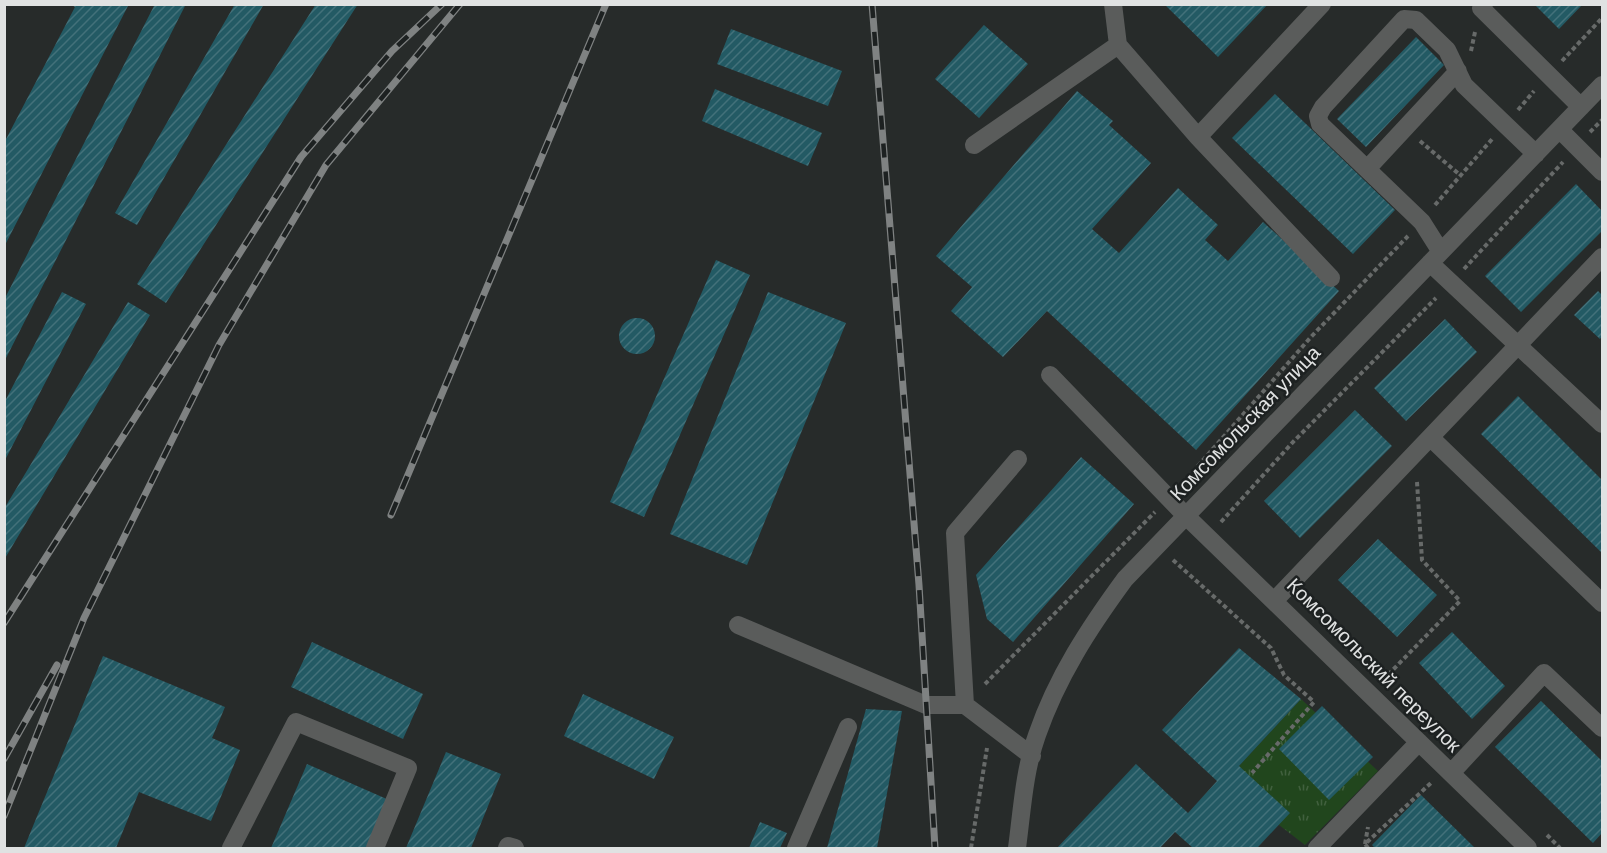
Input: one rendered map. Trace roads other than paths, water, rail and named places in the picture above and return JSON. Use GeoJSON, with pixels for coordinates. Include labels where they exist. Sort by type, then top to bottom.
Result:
{"type":"FeatureCollection","features":[{"type":"Feature","properties":{"kind":"street"},"geometry":{"type":"LineString","coordinates":[[1113,4],[1118,45],[1198,137],[1331,278]]}},
{"type":"Feature","properties":{"kind":"street"},"geometry":{"type":"LineString","coordinates":[[1198,137],[1322,4]]}},
{"type":"Feature","properties":{"kind":"street"},"geometry":{"type":"LineString","coordinates":[[1484,4],[1481,9],[1581,107]]}},
{"type":"Feature","properties":{"kind":"street"},"geometry":{"type":"LineString","coordinates":[[1536,154],[1464,85],[1447,50],[1416,21],[1404,19],[1323,107],[1318,116],[1320,124],[1422,222],[1436,258],[1451,284],[1602,424]]}},
{"type":"Feature","properties":{"kind":"street"},"geometry":{"type":"LineString","coordinates":[[974,146],[1118,45]]}},
{"type":"Feature","properties":{"kind":"street"},"geometry":{"type":"LineString","coordinates":[[1367,169],[1458,71]]}},
{"type":"Feature","properties":{"kind":"street","name":"Комсомольская улица"},"geometry":{"type":"LineString","coordinates":[[1017,849],[1036,736],[1074,651],[1125,579],[1602,85]]}},
{"type":"Feature","properties":{"kind":"street"},"geometry":{"type":"LineString","coordinates":[[1560,130],[1602,172]]}},
{"type":"Feature","properties":{"kind":"street"},"geometry":{"type":"LineString","coordinates":[[1275,600],[1602,257]]}},
{"type":"Feature","properties":{"kind":"street","name":"Комсомольский переулок"},"geometry":{"type":"LineString","coordinates":[[1050,375],[1186,516],[1275,600],[1528,849]]}},
{"type":"Feature","properties":{"kind":"street"},"geometry":{"type":"LineString","coordinates":[[1431,438],[1602,603]]}},
{"type":"Feature","properties":{"kind":"street"},"geometry":{"type":"LineString","coordinates":[[965,705],[955,533],[1018,459]]}},
{"type":"Feature","properties":{"kind":"street"},"geometry":{"type":"LineString","coordinates":[[738,625],[926,705],[965,705],[1032,756]]}},
{"type":"Feature","properties":{"kind":"street"},"geometry":{"type":"LineString","coordinates":[[1449,771],[1544,673],[1602,728]]}},
{"type":"Feature","properties":{"kind":"street"},"geometry":{"type":"LineString","coordinates":[[231,849],[296,722],[408,768],[375,849]]}},
{"type":"Feature","properties":{"kind":"street"},"geometry":{"type":"LineString","coordinates":[[796,849],[848,727]]}},
{"type":"Feature","properties":{"kind":"street"},"geometry":{"type":"LineString","coordinates":[[1317,849],[1419,742]]}},
{"type":"Feature","properties":{"kind":"street"},"geometry":{"type":"LineString","coordinates":[[807,849],[812,811]]}},
{"type":"Feature","properties":{"kind":"street"},"geometry":{"type":"LineString","coordinates":[[507,849],[508,846],[515,849]]}},
{"type":"Feature","properties":{"kind":"railway"},"geometry":{"type":"LineString","coordinates":[[4,623],[301,157],[392,51],[442,4]]}},
{"type":"Feature","properties":{"kind":"railway"},"geometry":{"type":"LineString","coordinates":[[4,816],[84,618],[219,345],[326,165],[460,4]]}},
{"type":"Feature","properties":{"kind":"railway"},"geometry":{"type":"LineString","coordinates":[[391,515],[606,4]]}},
{"type":"Feature","properties":{"kind":"railway"},"geometry":{"type":"LineString","coordinates":[[872,4],[919,585],[935,848]]}},
{"type":"Feature","properties":{"kind":"railway"},"geometry":{"type":"LineString","coordinates":[[4,759],[57,665]]}}]}
